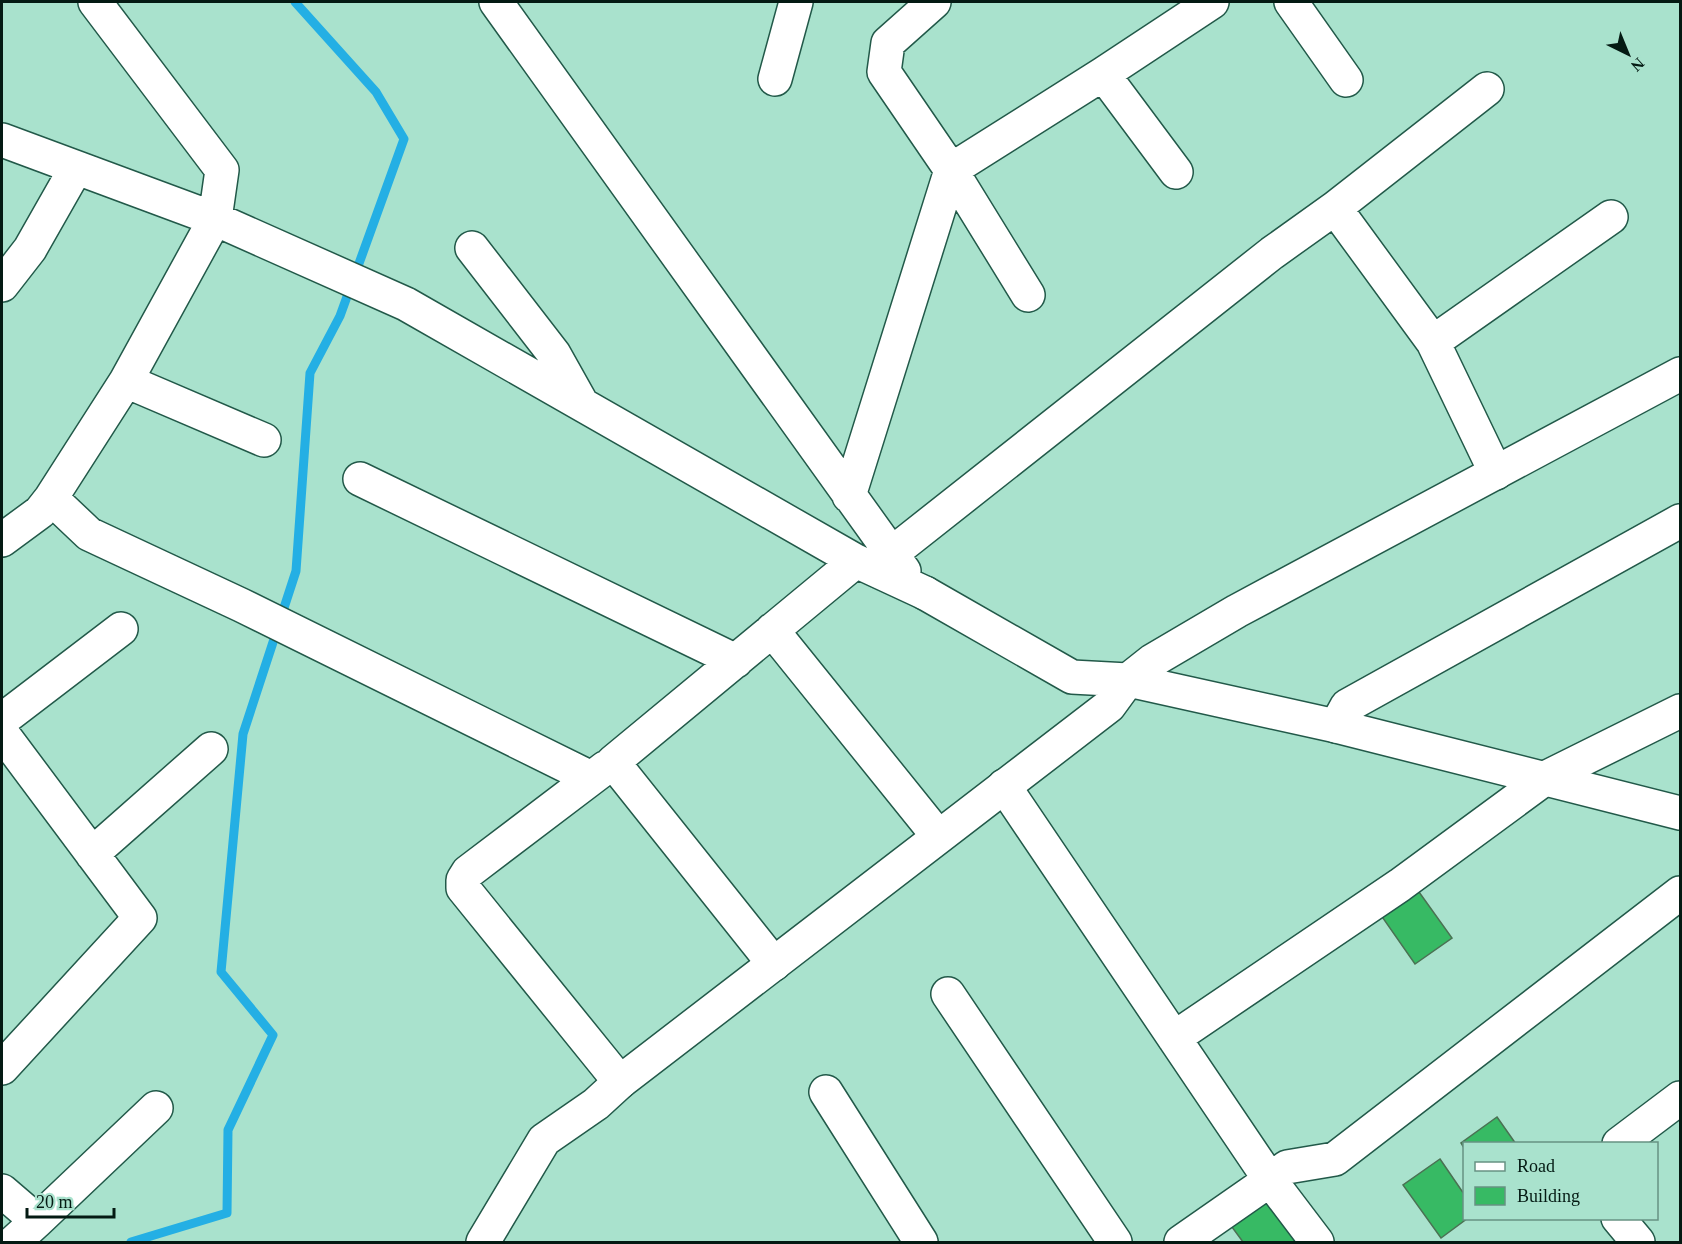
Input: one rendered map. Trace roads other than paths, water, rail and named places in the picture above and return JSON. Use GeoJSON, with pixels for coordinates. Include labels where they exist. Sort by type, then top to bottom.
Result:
{"type":"FeatureCollection","features":[{"type":"Feature","properties":{"kind":"street"},"geometry":{"type":"LineString","coordinates":[[2,540],[40,512],[51,498],[126,381],[215,219],[222,170],[95,2]]}},
{"type":"Feature","properties":{"kind":"street"},"geometry":{"type":"LineString","coordinates":[[496,2],[891,554],[925,593]]}},
{"type":"Feature","properties":{"kind":"street"},"geometry":{"type":"LineString","coordinates":[[775,79],[796,2]]}},
{"type":"Feature","properties":{"kind":"street"},"geometry":{"type":"LineString","coordinates":[[934,2],[888,44],[884,72],[951,170],[1028,295]]}},
{"type":"Feature","properties":{"kind":"street"},"geometry":{"type":"LineString","coordinates":[[849,496],[951,170],[1212,2]]}},
{"type":"Feature","properties":{"kind":"street"},"geometry":{"type":"LineString","coordinates":[[1291,2],[1346,80]]}},
{"type":"Feature","properties":{"kind":"street"},"geometry":{"type":"LineString","coordinates":[[1103,74],[1176,172]]}},
{"type":"Feature","properties":{"kind":"street"},"geometry":{"type":"LineString","coordinates":[[891,554],[1272,253],[1335,208],[1487,89]]}},
{"type":"Feature","properties":{"kind":"street"},"geometry":{"type":"LineString","coordinates":[[2,140],[215,219],[406,304],[856,561],[925,593],[1072,677],[1128,680],[1336,726],[1547,777],[1680,813]]}},
{"type":"Feature","properties":{"kind":"street"},"geometry":{"type":"LineString","coordinates":[[2,285],[30,249],[76,168]]}},
{"type":"Feature","properties":{"kind":"street"},"geometry":{"type":"LineString","coordinates":[[1335,208],[1433,342],[1496,473]]}},
{"type":"Feature","properties":{"kind":"street"},"geometry":{"type":"LineString","coordinates":[[1433,342],[1611,217]]}},
{"type":"Feature","properties":{"kind":"street"},"geometry":{"type":"LineString","coordinates":[[472,248],[554,354],[582,404]]}},
{"type":"Feature","properties":{"kind":"street"},"geometry":{"type":"LineString","coordinates":[[483,1242],[544,1140],[596,1104],[620,1082],[1109,706],[1128,680],[1152,661],[1238,611],[1680,374]]}},
{"type":"Feature","properties":{"kind":"street"},"geometry":{"type":"LineString","coordinates":[[126,381],[264,441]]}},
{"type":"Feature","properties":{"kind":"street"},"geometry":{"type":"LineString","coordinates":[[360,479],[736,661]]}},
{"type":"Feature","properties":{"kind":"street"},"geometry":{"type":"LineString","coordinates":[[51,498],[89,534],[241,605],[300,636],[602,770],[774,964]]}},
{"type":"Feature","properties":{"kind":"street"},"geometry":{"type":"LineString","coordinates":[[1336,726],[1347,706],[1680,521]]}},
{"type":"Feature","properties":{"kind":"street"},"geometry":{"type":"LineString","coordinates":[[620,1082],[463,888],[463,880],[468,873],[602,770],[856,561]]}},
{"type":"Feature","properties":{"kind":"street"},"geometry":{"type":"LineString","coordinates":[[2,720],[121,629]]}},
{"type":"Feature","properties":{"kind":"street"},"geometry":{"type":"LineString","coordinates":[[772,630],[938,836]]}},
{"type":"Feature","properties":{"kind":"street"},"geometry":{"type":"LineString","coordinates":[[1174,1038],[1400,885],[1547,777],[1680,711]]}},
{"type":"Feature","properties":{"kind":"street"},"geometry":{"type":"LineString","coordinates":[[2,733],[140,918],[2,1068]]}},
{"type":"Feature","properties":{"kind":"street"},"geometry":{"type":"LineString","coordinates":[[92,854],[211,748]]}},
{"type":"Feature","properties":{"kind":"street"},"geometry":{"type":"LineString","coordinates":[[1004,786],[1270,1179],[1317,1242]]}},
{"type":"Feature","properties":{"kind":"street"},"geometry":{"type":"LineString","coordinates":[[1181,1242],[1287,1167],[1335,1159],[1680,893]]}},
{"type":"Feature","properties":{"kind":"street"},"geometry":{"type":"LineString","coordinates":[[948,993],[1115,1242]]}},
{"type":"Feature","properties":{"kind":"street"},"geometry":{"type":"LineString","coordinates":[[826,1092],[921,1242]]}},
{"type":"Feature","properties":{"kind":"street"},"geometry":{"type":"LineString","coordinates":[[1620,1142],[1680,1098]]}},
{"type":"Feature","properties":{"kind":"street"},"geometry":{"type":"LineString","coordinates":[[2,1191],[26,1232],[156,1108]]}},
{"type":"Feature","properties":{"kind":"street"},"geometry":{"type":"LineString","coordinates":[[1620,1220],[1638,1242]]}},
{"type":"Feature","properties":{"kind":"waterway"},"geometry":{"type":"LineString","coordinates":[[281,617],[296,571],[310,373],[340,316],[404,139],[376,92],[295,2]]}},
{"type":"Feature","properties":{"kind":"waterway"},"geometry":{"type":"LineString","coordinates":[[131,1242],[227,1213],[228,1130],[273,1035],[221,972],[243,734],[277,630]]}}]}
